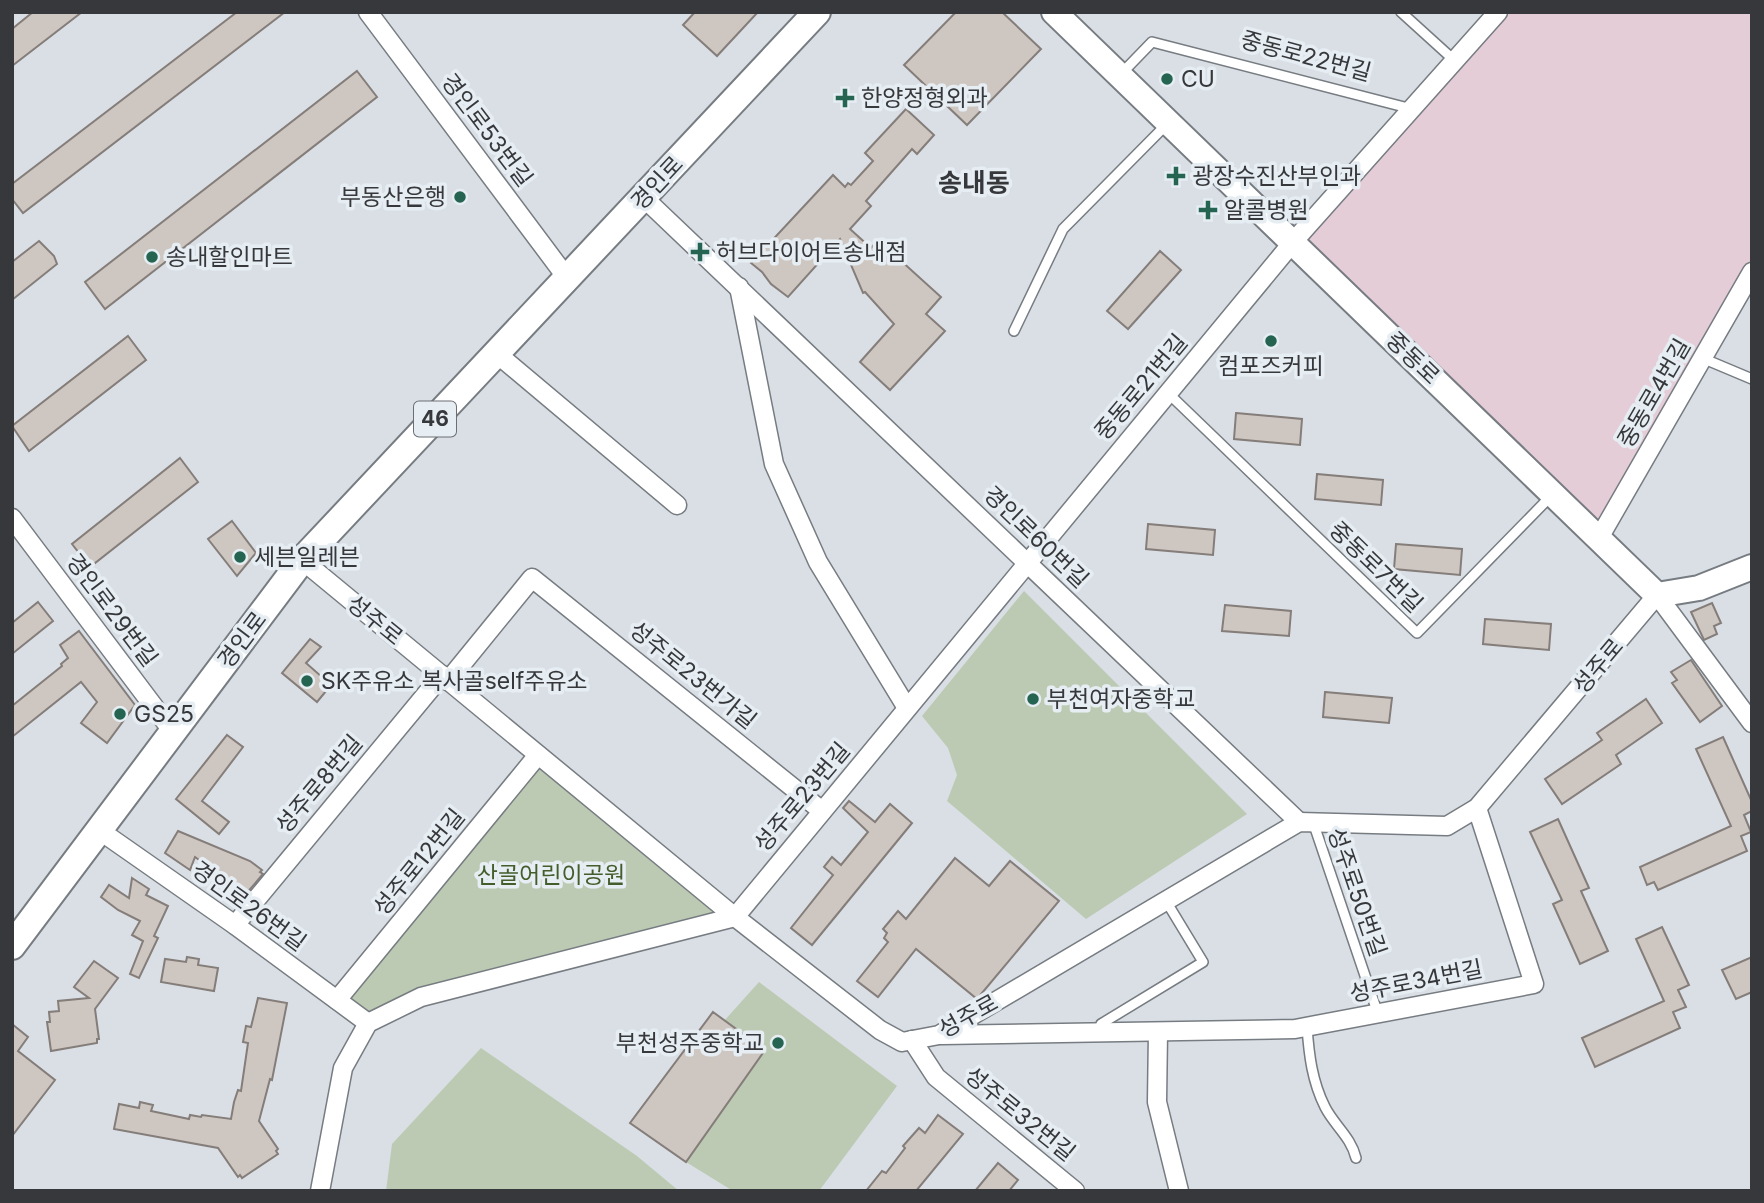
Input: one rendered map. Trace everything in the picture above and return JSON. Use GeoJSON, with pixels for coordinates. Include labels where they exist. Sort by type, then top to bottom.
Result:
{"type":"FeatureCollection","features":[{"type":"Feature","properties":{"kind":"main road","name":"경인로"},"geometry":{"type":"LineString","coordinates":[[12,946],[302,560],[817,12]]}},
{"type":"Feature","properties":{"kind":"street","name":"경인로53번길"},"geometry":{"type":"LineString","coordinates":[[368,12],[567,278]]}},
{"type":"Feature","properties":{"kind":"street","name":"중동로"},"geometry":{"type":"LineString","coordinates":[[1054,12],[1657,595]]}},
{"type":"Feature","properties":{"kind":"street"},"geometry":{"type":"LineString","coordinates":[[1293,242],[1498,12]]}},
{"type":"Feature","properties":{"kind":"street","name":"경인로60번길"},"geometry":{"type":"LineString","coordinates":[[643,197],[1028,563],[1306,822]]}},
{"type":"Feature","properties":{"kind":"street","name":"중동로21번길"},"geometry":{"type":"LineString","coordinates":[[1028,563],[1293,242]]}},
{"type":"Feature","properties":{"kind":"street","name":"중동로4번길"},"geometry":{"type":"LineString","coordinates":[[1599,538],[1752,272]]}},
{"type":"Feature","properties":{"kind":"street"},"geometry":{"type":"LineString","coordinates":[[739,288],[774,464],[818,562],[907,708]]}},
{"type":"Feature","properties":{"kind":"street"},"geometry":{"type":"LineString","coordinates":[[496,353],[677,505]]}},
{"type":"Feature","properties":{"kind":"street","name":"경인로29번길"},"geometry":{"type":"LineString","coordinates":[[12,518],[173,732]]}},
{"type":"Feature","properties":{"kind":"street","name":"성주로"},"geometry":{"type":"LineString","coordinates":[[302,560],[735,917],[880,1030],[902,1042],[939,1035],[1306,822],[1447,826],[1477,808],[1657,595]]}},
{"type":"Feature","properties":{"kind":"street","name":"성주로23번길"},"geometry":{"type":"LineString","coordinates":[[735,917],[1028,563]]}},
{"type":"Feature","properties":{"kind":"street"},"geometry":{"type":"LineString","coordinates":[[1750,571],[1699,588],[1657,595],[1752,723]]}},
{"type":"Feature","properties":{"kind":"street","name":"성주로23번가길"},"geometry":{"type":"LineString","coordinates":[[445,678],[533,578],[822,811]]}},
{"type":"Feature","properties":{"kind":"street","name":"성주로8번길"},"geometry":{"type":"LineString","coordinates":[[235,925],[445,678]]}},
{"type":"Feature","properties":{"kind":"street","name":"성주로12번길"},"geometry":{"type":"LineString","coordinates":[[337,1000],[538,755]]}},
{"type":"Feature","properties":{"kind":"street","name":"성주로34번길"},"geometry":{"type":"LineString","coordinates":[[939,1035],[1295,1030],[1534,984],[1477,808]]}},
{"type":"Feature","properties":{"kind":"street","name":"경인로26번길"},"geometry":{"type":"LineString","coordinates":[[99,830],[368,1023]]}},
{"type":"Feature","properties":{"kind":"street"},"geometry":{"type":"LineString","coordinates":[[320,1191],[343,1069],[368,1023],[421,997],[735,917]]}},
{"type":"Feature","properties":{"kind":"street"},"geometry":{"type":"LineString","coordinates":[[1158,1032],[1157,1102],[1180,1191]]}},
{"type":"Feature","properties":{"kind":"street","name":"성주로32번길"},"geometry":{"type":"LineString","coordinates":[[912,1040],[936,1077],[1075,1191]]}},
{"type":"Feature","properties":{"kind":"lane"},"geometry":{"type":"LineString","coordinates":[[1401,12],[1455,61]]}},
{"type":"Feature","properties":{"kind":"lane","name":"중동로22번길"},"geometry":{"type":"LineString","coordinates":[[1120,75],[1153,42],[1412,109]]}},
{"type":"Feature","properties":{"kind":"lane"},"geometry":{"type":"LineString","coordinates":[[1014,331],[1063,229],[1168,122]]}},
{"type":"Feature","properties":{"kind":"lane"},"geometry":{"type":"LineString","coordinates":[[1702,358],[1752,379]]}},
{"type":"Feature","properties":{"kind":"lane","name":"중동로7번길"},"geometry":{"type":"LineString","coordinates":[[1168,393],[1417,633],[1553,494]]}},
{"type":"Feature","properties":{"kind":"lane","name":"성주로50번길"},"geometry":{"type":"LineString","coordinates":[[1306,822],[1378,1014]]}},
{"type":"Feature","properties":{"kind":"lane"},"geometry":{"type":"LineString","coordinates":[[1099,1033],[1101,1024],[1203,961],[1166,901]]}},
{"type":"Feature","properties":{"kind":"lane"},"geometry":{"type":"LineString","coordinates":[[1307,1027],[1310,1068],[1325,1107],[1353,1149],[1356,1158]]}},
{"type":"Feature","properties":{"kind":"shaded area"},"geometry":{"type":"Polygon","coordinates":[[[1498,12],[1752,12],[1752,267],[1591,531],[1293,242],[1498,12]]]}},
{"type":"Feature","properties":{"kind":"green space"},"geometry":{"type":"Polygon","coordinates":[[[1024,591],[1247,814],[1086,919],[947,801],[957,775],[948,748],[922,716],[1024,591]]]}},
{"type":"Feature","properties":{"kind":"green space","name":"산골어린이공원"},"geometry":{"type":"Polygon","coordinates":[[[540,760],[725,915],[368,1017],[344,999],[540,760]]]}},
{"type":"Feature","properties":{"kind":"green space"},"geometry":{"type":"Polygon","coordinates":[[[759,982],[897,1086],[819,1191],[733,1191],[686,1162],[765,1051],[724,1021],[759,982]]]}},
{"type":"Feature","properties":{"kind":"green space"},"geometry":{"type":"Polygon","coordinates":[[[481,1048],[637,1156],[679,1191],[386,1191],[392,1144],[481,1048]]]}},
{"type":"Feature","properties":{"kind":"building"},"geometry":{"type":"Polygon","coordinates":[[[33,12],[82,12],[12,66],[12,29],[33,12]]]}},
{"type":"Feature","properties":{"kind":"building"},"geometry":{"type":"Polygon","coordinates":[[[237,12],[285,12],[23,213],[12,199],[12,184],[237,12]]]}},
{"type":"Feature","properties":{"kind":"building"},"geometry":{"type":"Polygon","coordinates":[[[695,12],[758,12],[717,56],[683,25],[695,12]]]}},
{"type":"Feature","properties":{"kind":"building"},"geometry":{"type":"Polygon","coordinates":[[[956,12],[1002,12],[1041,49],[967,125],[904,65],[956,12]]]}},
{"type":"Feature","properties":{"kind":"building"},"geometry":{"type":"Polygon","coordinates":[[[357,71],[377,97],[105,309],[85,282],[357,71]]]}},
{"type":"Feature","properties":{"kind":"building"},"geometry":{"type":"Polygon","coordinates":[[[906,109],[934,135],[917,154],[912,149],[866,201],[871,206],[850,229],[871,248],[878,240],[941,297],[926,314],[945,331],[890,390],[860,362],[894,324],[865,292],[863,293],[840,239],[788,297],[751,263],[833,175],[845,187],[848,183],[851,185],[873,161],[865,153],[906,109]]]}},
{"type":"Feature","properties":{"kind":"building"},"geometry":{"type":"Polygon","coordinates":[[[39,241],[54,256],[57,264],[12,300],[12,262],[39,241]]]}},
{"type":"Feature","properties":{"kind":"building"},"geometry":{"type":"Polygon","coordinates":[[[1160,251],[1181,270],[1128,329],[1107,311],[1160,251]]]}},
{"type":"Feature","properties":{"kind":"building"},"geometry":{"type":"Polygon","coordinates":[[[128,336],[146,360],[29,451],[12,426],[128,336]]]}},
{"type":"Feature","properties":{"kind":"building"},"geometry":{"type":"Polygon","coordinates":[[[1236,413],[1302,419],[1300,445],[1234,439],[1236,413]]]}},
{"type":"Feature","properties":{"kind":"building"},"geometry":{"type":"Polygon","coordinates":[[[180,458],[198,482],[90,567],[72,544],[180,458]]]}},
{"type":"Feature","properties":{"kind":"building"},"geometry":{"type":"Polygon","coordinates":[[[1317,474],[1383,480],[1381,505],[1315,499],[1317,474]]]}},
{"type":"Feature","properties":{"kind":"building"},"geometry":{"type":"Polygon","coordinates":[[[232,521],[256,553],[237,576],[208,539],[232,521]]]}},
{"type":"Feature","properties":{"kind":"building"},"geometry":{"type":"Polygon","coordinates":[[[1148,524],[1215,530],[1213,555],[1146,549],[1148,524]]]}},
{"type":"Feature","properties":{"kind":"building"},"geometry":{"type":"Polygon","coordinates":[[[1396,544],[1462,549],[1460,575],[1394,569],[1396,544]]]}},
{"type":"Feature","properties":{"kind":"building"},"geometry":{"type":"Polygon","coordinates":[[[38,602],[53,621],[12,654],[12,623],[38,602]]]}},
{"type":"Feature","properties":{"kind":"building"},"geometry":{"type":"Polygon","coordinates":[[[1712,603],[1721,623],[1714,626],[1717,634],[1704,640],[1691,612],[1712,603]]]}},
{"type":"Feature","properties":{"kind":"building"},"geometry":{"type":"Polygon","coordinates":[[[1225,605],[1291,611],[1289,636],[1222,631],[1225,605]]]}},
{"type":"Feature","properties":{"kind":"building"},"geometry":{"type":"Polygon","coordinates":[[[1485,619],[1551,624],[1549,650],[1483,644],[1485,619]]]}},
{"type":"Feature","properties":{"kind":"building"},"geometry":{"type":"Polygon","coordinates":[[[79,631],[135,705],[107,743],[81,723],[97,702],[81,682],[12,737],[12,706],[62,666],[68,658],[60,645],[79,631]]]}},
{"type":"Feature","properties":{"kind":"building"},"geometry":{"type":"Polygon","coordinates":[[[310,639],[321,647],[306,663],[331,685],[317,702],[282,673],[310,639]]]}},
{"type":"Feature","properties":{"kind":"building"},"geometry":{"type":"Polygon","coordinates":[[[1691,660],[1722,706],[1700,722],[1672,683],[1677,680],[1671,672],[1691,660]]]}},
{"type":"Feature","properties":{"kind":"building"},"geometry":{"type":"Polygon","coordinates":[[[1325,692],[1392,698],[1389,723],[1323,717],[1325,692]]]}},
{"type":"Feature","properties":{"kind":"building"},"geometry":{"type":"Polygon","coordinates":[[[1646,699],[1662,723],[1616,755],[1621,764],[1562,804],[1545,779],[1602,740],[1597,733],[1646,699]]]}},
{"type":"Feature","properties":{"kind":"building"},"geometry":{"type":"Polygon","coordinates":[[[227,735],[243,747],[202,801],[229,822],[219,834],[176,799],[227,735]]]}},
{"type":"Feature","properties":{"kind":"building"},"geometry":{"type":"Polygon","coordinates":[[[1723,737],[1752,802],[1752,811],[1744,815],[1751,832],[1741,836],[1747,851],[1658,890],[1654,882],[1647,885],[1640,867],[1731,826],[1696,749],[1723,737]]]}},
{"type":"Feature","properties":{"kind":"building"},"geometry":{"type":"Polygon","coordinates":[[[849,801],[875,822],[890,804],[912,823],[812,945],[791,928],[833,875],[824,867],[832,857],[841,865],[868,832],[843,808],[849,801]]]}},
{"type":"Feature","properties":{"kind":"building"},"geometry":{"type":"Polygon","coordinates":[[[1558,819],[1589,888],[1581,891],[1608,951],[1580,964],[1553,904],[1562,900],[1530,832],[1558,819]]]}},
{"type":"Feature","properties":{"kind":"building"},"geometry":{"type":"Polygon","coordinates":[[[178,831],[250,861],[262,870],[260,872],[263,874],[246,894],[195,857],[190,870],[165,853],[178,831]]]}},
{"type":"Feature","properties":{"kind":"building"},"geometry":{"type":"Polygon","coordinates":[[[955,858],[989,886],[1010,861],[1059,901],[977,999],[916,949],[878,997],[857,981],[888,942],[884,938],[887,933],[883,929],[898,911],[906,919],[955,858]]]}},
{"type":"Feature","properties":{"kind":"building"},"geometry":{"type":"Polygon","coordinates":[[[132,878],[149,889],[146,895],[168,906],[154,936],[158,938],[139,978],[130,974],[143,941],[132,935],[140,921],[118,910],[101,897],[109,885],[129,898],[132,878]]]}},
{"type":"Feature","properties":{"kind":"building"},"geometry":{"type":"Polygon","coordinates":[[[1662,927],[1689,985],[1678,990],[1686,1007],[1673,1012],[1680,1028],[1595,1067],[1582,1038],[1664,1001],[1636,939],[1662,927]]]}},
{"type":"Feature","properties":{"kind":"building"},"geometry":{"type":"Polygon","coordinates":[[[187,957],[199,959],[198,965],[218,968],[214,991],[161,982],[165,959],[186,962],[187,957]]]}},
{"type":"Feature","properties":{"kind":"building"},"geometry":{"type":"Polygon","coordinates":[[[1752,957],[1752,992],[1736,999],[1722,970],[1752,957]]]}},
{"type":"Feature","properties":{"kind":"building"},"geometry":{"type":"Polygon","coordinates":[[[94,961],[118,978],[95,1009],[99,1039],[97,1043],[51,1051],[47,1022],[50,1022],[49,1012],[59,1011],[58,1001],[89,998],[74,987],[94,961]]]}},
{"type":"Feature","properties":{"kind":"building"},"geometry":{"type":"Polygon","coordinates":[[[258,998],[287,1003],[272,1080],[270,1079],[259,1121],[278,1149],[278,1154],[242,1178],[240,1175],[238,1177],[218,1148],[114,1129],[119,1104],[139,1108],[140,1102],[153,1105],[151,1111],[189,1119],[190,1115],[202,1115],[231,1119],[238,1090],[241,1091],[248,1043],[243,1042],[246,1026],[251,1027],[258,998]]]}},
{"type":"Feature","properties":{"kind":"building"},"geometry":{"type":"Polygon","coordinates":[[[713,1012],[765,1050],[686,1162],[630,1123],[713,1012]]]}},
{"type":"Feature","properties":{"kind":"building"},"geometry":{"type":"Polygon","coordinates":[[[12,1024],[28,1037],[18,1051],[55,1080],[12,1136],[12,1024]]]}},
{"type":"Feature","properties":{"kind":"building"},"geometry":{"type":"Polygon","coordinates":[[[938,1115],[963,1134],[916,1191],[866,1191],[882,1171],[886,1173],[905,1148],[903,1146],[919,1128],[925,1133],[938,1115]]]}},
{"type":"Feature","properties":{"kind":"building"},"geometry":{"type":"Polygon","coordinates":[[[998,1163],[1018,1180],[1009,1191],[975,1191],[998,1163]]]}},
{"type":"Feature","properties":{"kind":"place","name":"CU"},"geometry":{"type":"Point","coordinates":[1167,79]}},
{"type":"Feature","properties":{"kind":"place","name":"한양정형외과"},"geometry":{"type":"Point","coordinates":[845,98]}},
{"type":"Feature","properties":{"kind":"place","name":"광장수진산부인과"},"geometry":{"type":"Point","coordinates":[1176,176]}},
{"type":"Feature","properties":{"kind":"place","name":"부동산은행"},"geometry":{"type":"Point","coordinates":[460,197]}},
{"type":"Feature","properties":{"kind":"place","name":"알콜병원"},"geometry":{"type":"Point","coordinates":[1208,210]}},
{"type":"Feature","properties":{"kind":"place","name":"허브다이어트송내점"},"geometry":{"type":"Point","coordinates":[700,252]}},
{"type":"Feature","properties":{"kind":"place","name":"송내할인마트"},"geometry":{"type":"Point","coordinates":[152,257]}},
{"type":"Feature","properties":{"kind":"place","name":"컴포즈커피"},"geometry":{"type":"Point","coordinates":[1271,341]}},
{"type":"Feature","properties":{"kind":"place","name":"세븐일레븐"},"geometry":{"type":"Point","coordinates":[240,557]}},
{"type":"Feature","properties":{"kind":"place","name":"SK주유소 복사골self주유소"},"geometry":{"type":"Point","coordinates":[307,681]}},
{"type":"Feature","properties":{"kind":"place","name":"부천여자중학교"},"geometry":{"type":"Point","coordinates":[1033,699]}},
{"type":"Feature","properties":{"kind":"place","name":"GS25"},"geometry":{"type":"Point","coordinates":[120,714]}},
{"type":"Feature","properties":{"kind":"place","name":"부천성주중학교"},"geometry":{"type":"Point","coordinates":[778,1043]}},
{"type":"Feature","properties":{"kind":"district","name":"송내동"},"geometry":{"type":"Point","coordinates":[974,183]}}]}
